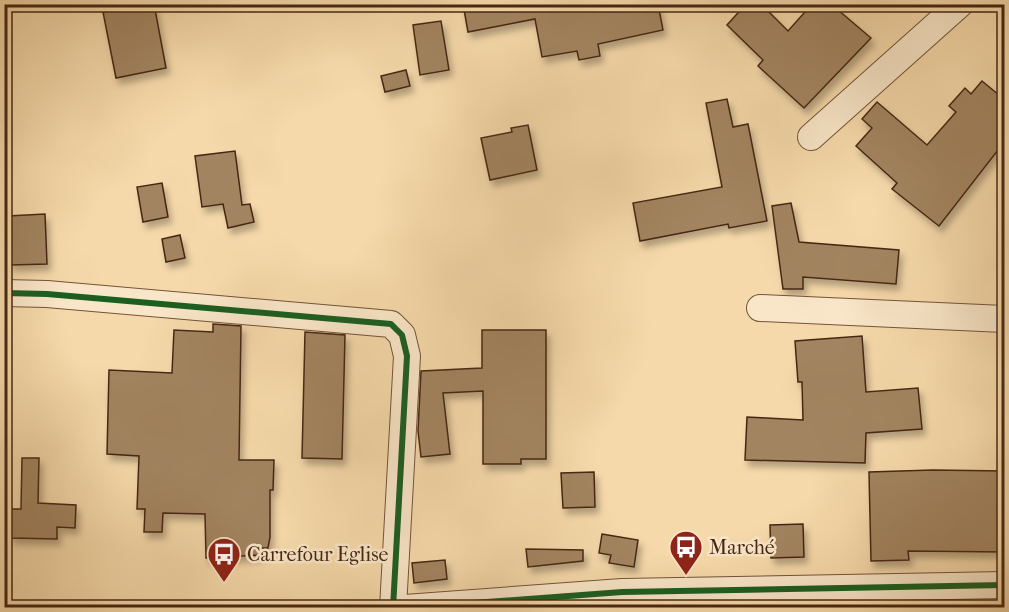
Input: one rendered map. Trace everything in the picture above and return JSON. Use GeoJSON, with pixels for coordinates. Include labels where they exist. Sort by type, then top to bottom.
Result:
{"type":"FeatureCollection","features":[{"type":"Feature","properties":{"kind":"street"},"geometry":{"type":"LineString","coordinates":[[811,137],[960,4]]}},
{"type":"Feature","properties":{"kind":"street"},"geometry":{"type":"LineString","coordinates":[[4,292],[391,324],[402,335],[406,356],[393,608]]}},
{"type":"Feature","properties":{"kind":"street"},"geometry":{"type":"LineString","coordinates":[[760,308],[1005,319]]}},
{"type":"Feature","properties":{"kind":"street"},"geometry":{"type":"LineString","coordinates":[[405,608],[622,592],[1005,585]]}},
{"type":"Feature","properties":{"kind":"building"},"geometry":{"type":"Polygon","coordinates":[[[154,4],[166,68],[116,78],[103,12],[154,4]]]}},
{"type":"Feature","properties":{"kind":"building"},"geometry":{"type":"Polygon","coordinates":[[[463,4],[658,4],[663,30],[598,44],[600,56],[579,60],[577,51],[542,57],[535,19],[468,32],[463,4]]]}},
{"type":"Feature","properties":{"kind":"building"},"geometry":{"type":"Polygon","coordinates":[[[746,4],[761,4],[788,31],[812,4],[831,4],[871,38],[804,108],[758,66],[763,60],[727,25],[746,4]]]}},
{"type":"Feature","properties":{"kind":"building"},"geometry":{"type":"Polygon","coordinates":[[[441,21],[449,70],[420,75],[413,25],[441,21]]]}},
{"type":"Feature","properties":{"kind":"building"},"geometry":{"type":"Polygon","coordinates":[[[406,70],[410,86],[385,92],[381,76],[406,70]]]}},
{"type":"Feature","properties":{"kind":"building"},"geometry":{"type":"Polygon","coordinates":[[[982,81],[1005,100],[1005,141],[939,226],[892,189],[897,183],[856,146],[872,128],[862,119],[877,102],[927,145],[956,112],[949,106],[965,88],[971,94],[982,81]]]}},
{"type":"Feature","properties":{"kind":"building"},"geometry":{"type":"Polygon","coordinates":[[[727,99],[733,127],[748,124],[767,221],[729,228],[728,224],[640,241],[633,203],[722,187],[706,103],[727,99]]]}},
{"type":"Feature","properties":{"kind":"building"},"geometry":{"type":"Polygon","coordinates":[[[528,125],[537,170],[490,180],[481,138],[512,132],[511,128],[528,125]]]}},
{"type":"Feature","properties":{"kind":"building"},"geometry":{"type":"Polygon","coordinates":[[[235,151],[242,205],[250,204],[254,222],[228,228],[223,204],[202,207],[195,156],[235,151]]]}},
{"type":"Feature","properties":{"kind":"building"},"geometry":{"type":"Polygon","coordinates":[[[162,183],[168,217],[143,222],[137,187],[162,183]]]}},
{"type":"Feature","properties":{"kind":"building"},"geometry":{"type":"Polygon","coordinates":[[[791,203],[799,242],[899,250],[896,284],[803,277],[803,289],[783,289],[772,206],[791,203]]]}},
{"type":"Feature","properties":{"kind":"building"},"geometry":{"type":"Polygon","coordinates":[[[45,214],[47,264],[10,265],[8,216],[45,214]]]}},
{"type":"Feature","properties":{"kind":"building"},"geometry":{"type":"Polygon","coordinates":[[[180,235],[185,258],[166,262],[162,239],[180,235]]]}},
{"type":"Feature","properties":{"kind":"building"},"geometry":{"type":"Polygon","coordinates":[[[213,324],[241,326],[239,460],[274,460],[273,490],[270,490],[270,537],[268,548],[260,548],[260,555],[206,558],[205,514],[163,513],[162,532],[144,532],[145,509],[137,509],[139,456],[107,454],[109,370],[172,373],[174,330],[213,332],[213,324]]]}},
{"type":"Feature","properties":{"kind":"building"},"geometry":{"type":"Polygon","coordinates":[[[482,330],[546,330],[546,459],[521,459],[521,464],[483,464],[483,391],[443,393],[450,454],[421,457],[418,431],[421,371],[482,368],[482,330]]]}},
{"type":"Feature","properties":{"kind":"building"},"geometry":{"type":"Polygon","coordinates":[[[305,332],[345,335],[342,459],[302,458],[305,332]]]}},
{"type":"Feature","properties":{"kind":"building"},"geometry":{"type":"Polygon","coordinates":[[[862,336],[866,392],[918,388],[922,429],[866,433],[865,463],[745,460],[747,417],[803,420],[802,382],[798,382],[795,341],[862,336]]]}},
{"type":"Feature","properties":{"kind":"building"},"geometry":{"type":"Polygon","coordinates":[[[22,458],[39,458],[38,503],[76,505],[75,528],[57,527],[57,539],[10,538],[11,509],[21,509],[22,458]]]}},
{"type":"Feature","properties":{"kind":"building"},"geometry":{"type":"Polygon","coordinates":[[[1005,471],[1005,552],[908,551],[909,560],[871,561],[869,472],[1005,471]]]}},
{"type":"Feature","properties":{"kind":"building"},"geometry":{"type":"Polygon","coordinates":[[[594,472],[595,507],[563,508],[561,473],[594,472]]]}},
{"type":"Feature","properties":{"kind":"building"},"geometry":{"type":"Polygon","coordinates":[[[803,524],[804,557],[771,558],[770,525],[803,524]]]}},
{"type":"Feature","properties":{"kind":"building"},"geometry":{"type":"Polygon","coordinates":[[[602,534],[638,540],[634,567],[609,563],[611,555],[599,553],[602,534]]]}},
{"type":"Feature","properties":{"kind":"building"},"geometry":{"type":"Polygon","coordinates":[[[526,549],[583,550],[583,561],[528,567],[526,549]]]}},
{"type":"Feature","properties":{"kind":"building"},"geometry":{"type":"Polygon","coordinates":[[[445,560],[447,579],[414,583],[412,563],[445,560]]]}},
{"type":"Feature","properties":{"kind":"cycle path"},"geometry":{"type":"LineString","coordinates":[[4,293],[47,294],[391,324],[402,335],[407,356],[393,608]]}},
{"type":"Feature","properties":{"kind":"cycle path"},"geometry":{"type":"LineString","coordinates":[[405,608],[622,592],[1004,585]]}},
{"type":"Feature","properties":{"kind":"place","name":"Marché"},"geometry":{"type":"Point","coordinates":[686,576]}},
{"type":"Feature","properties":{"kind":"place","name":"Carrefour Eglise"},"geometry":{"type":"Point","coordinates":[224,583]}}]}
